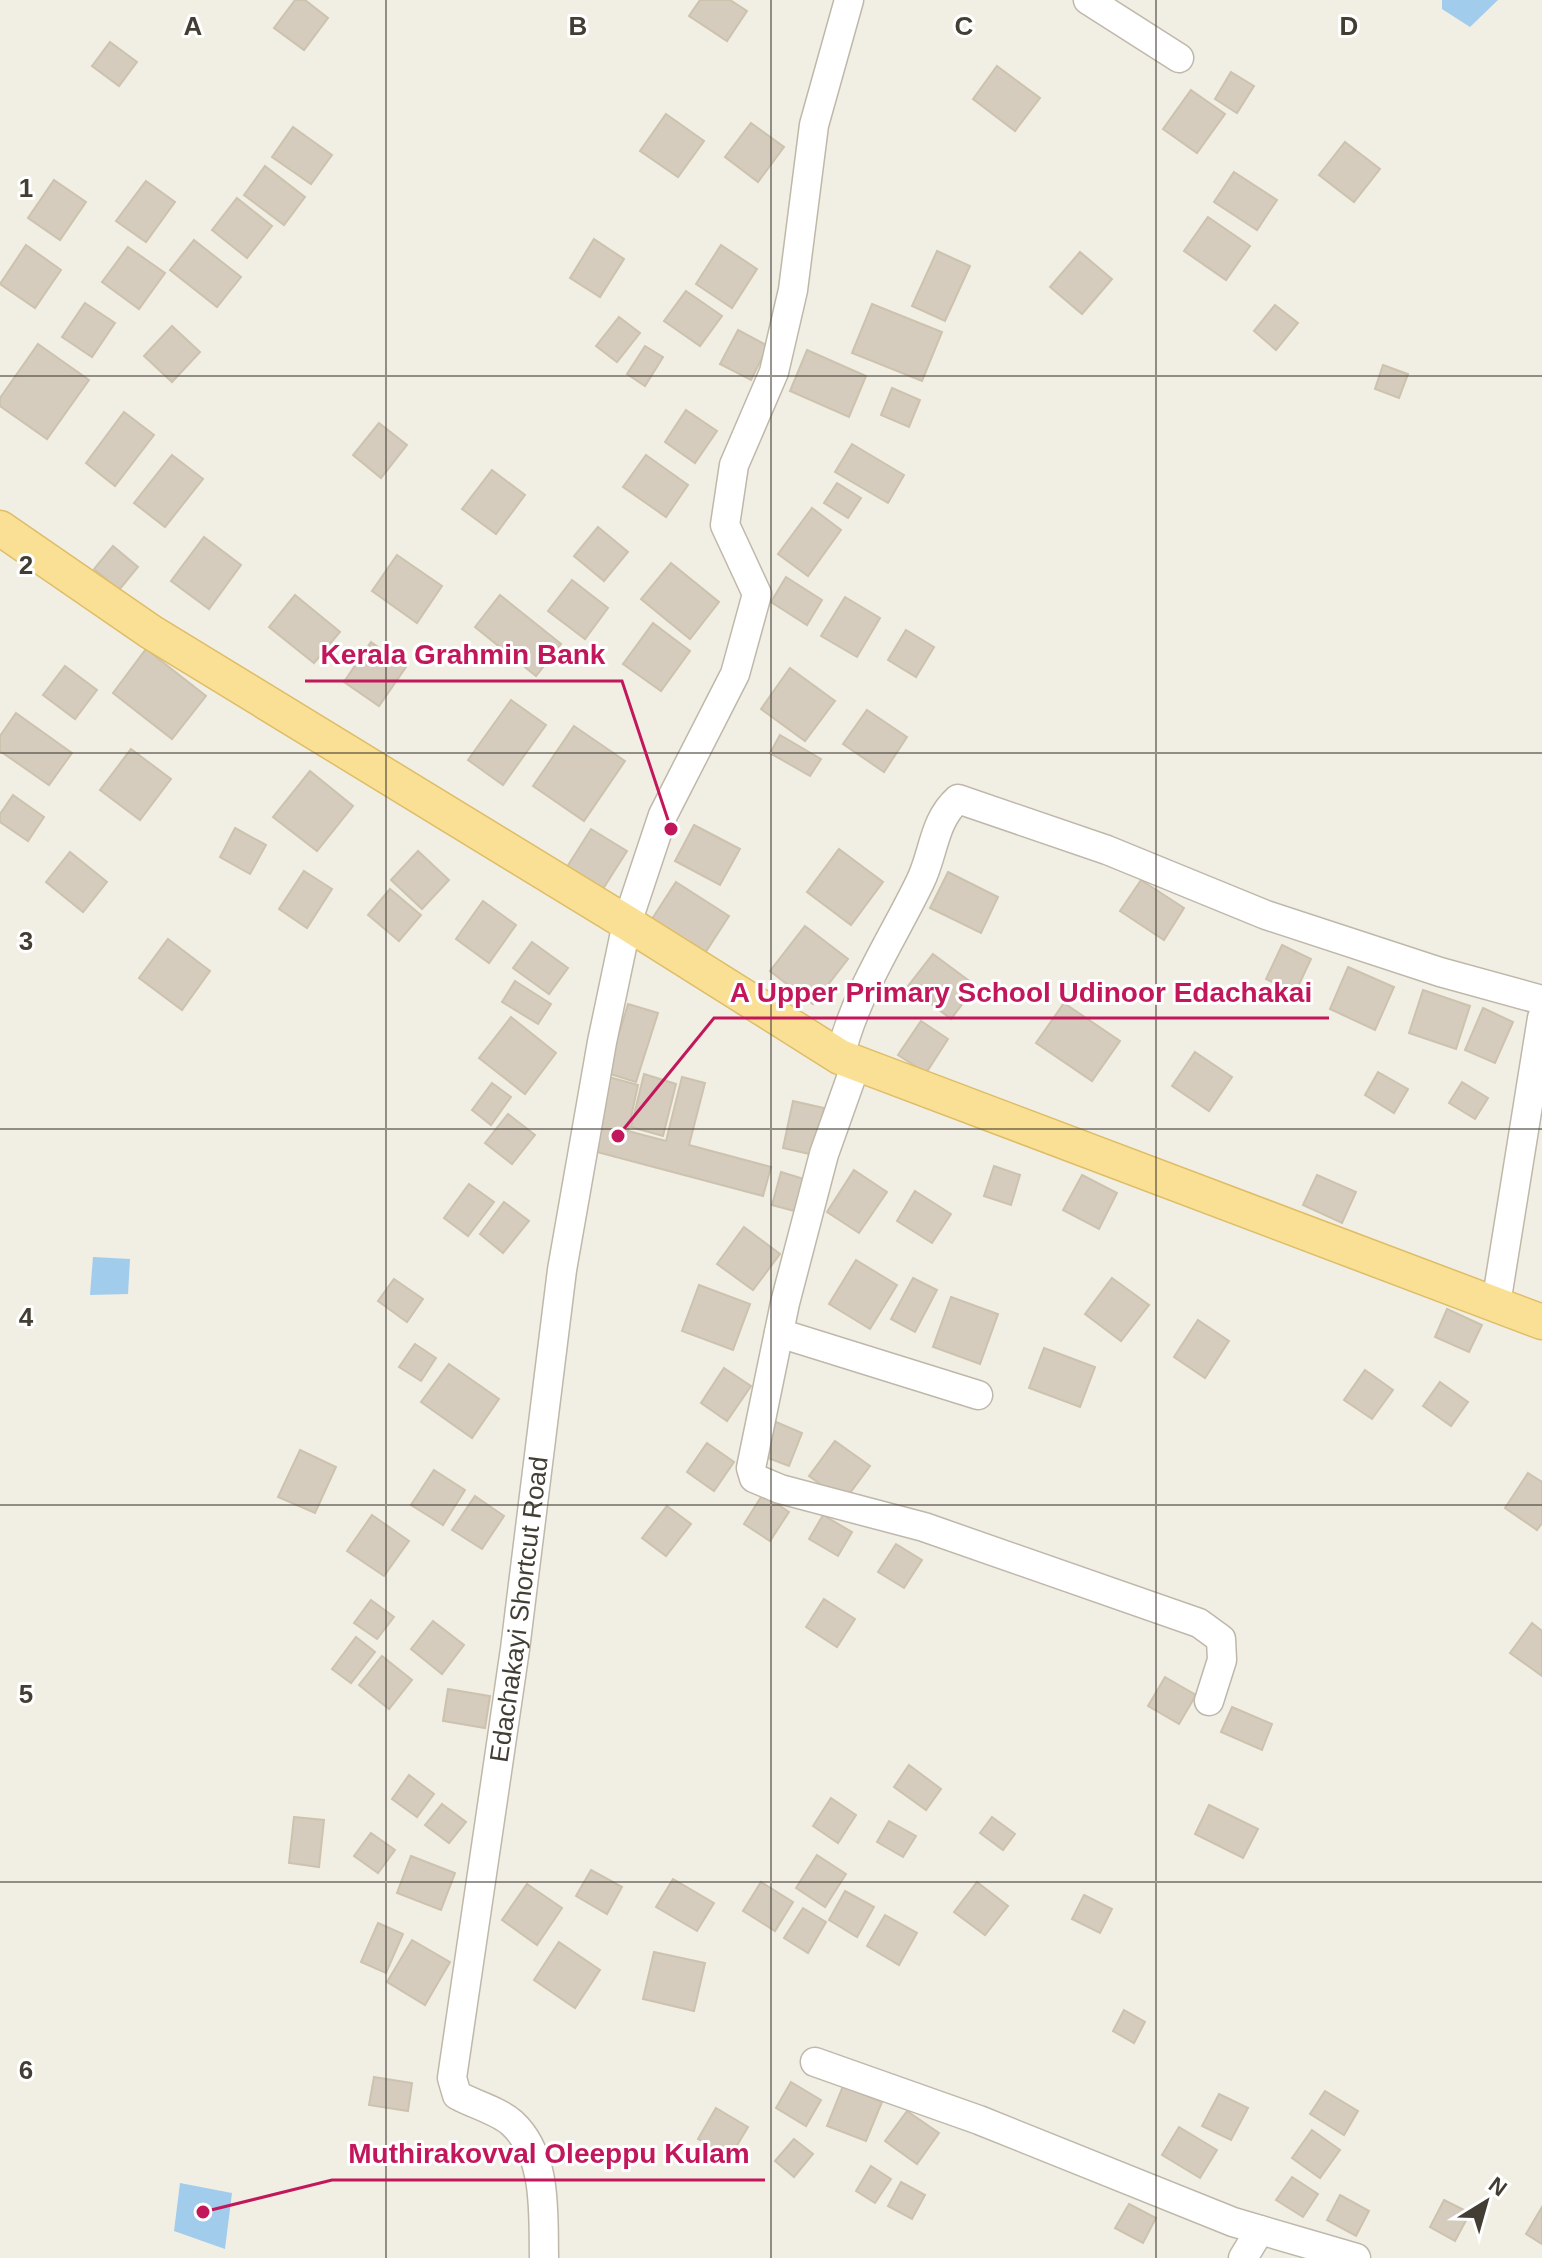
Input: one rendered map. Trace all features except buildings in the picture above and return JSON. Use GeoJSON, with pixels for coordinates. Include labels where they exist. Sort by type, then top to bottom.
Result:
{"type":"FeatureCollection","features":[{"type":"Feature","properties":{"kind":"main road"},"geometry":{"type":"LineString","coordinates":[[0,528],[151,632],[848,1060],[1542,1322]]}},
{"type":"Feature","properties":{"kind":"street","name":"Edachakayi Shortcut Road"},"geometry":{"type":"LineString","coordinates":[[544,2258],[542,2192],[531,2151],[512,2123],[457,2095],[452,2078],[515,1649],[562,1270],[602,1042],[627,923],[663,815],[735,674],[757,594],[725,525],[734,465],[774,372],[793,290],[814,125],[849,0]]}},
{"type":"Feature","properties":{"kind":"street"},"geometry":{"type":"LineString","coordinates":[[1088,0],[1179,58]]}},
{"type":"Feature","properties":{"kind":"street"},"geometry":{"type":"LineString","coordinates":[[1209,1701],[1222,1660],[1221,1639],[1199,1623],[924,1527],[780,1489],[754,1478],[751,1468],[779,1333],[848,1060],[847,1027],[922,879],[946,810],[958,799],[1107,850],[1266,915],[1440,972],[1542,1000]]}},
{"type":"Feature","properties":{"kind":"street"},"geometry":{"type":"LineString","coordinates":[[1496,1304],[1542,1018]]}},
{"type":"Feature","properties":{"kind":"street"},"geometry":{"type":"LineString","coordinates":[[779,1333],[978,1395]]}},
{"type":"Feature","properties":{"kind":"street"},"geometry":{"type":"LineString","coordinates":[[815,2062],[979,2120],[1260,2230],[1356,2258]]}},
{"type":"Feature","properties":{"kind":"street"},"geometry":{"type":"LineString","coordinates":[[1243,2258],[1260,2230]]}},
{"type":"Feature","properties":{"kind":"water"},"geometry":{"type":"Polygon","coordinates":[[[1442,0],[1498,0],[1470,27],[1442,9],[1442,0]]]}},
{"type":"Feature","properties":{"kind":"water"},"geometry":{"type":"Polygon","coordinates":[[[93,1257],[130,1259],[128,1294],[90,1295],[93,1257]]]}},
{"type":"Feature","properties":{"kind":"water"},"geometry":{"type":"Polygon","coordinates":[[[180,2183],[232,2193],[225,2249],[174,2231],[180,2183]]]}},
{"type":"Feature","properties":{"kind":"place","name":"Kerala Grahmin Bank"},"geometry":{"type":"Point","coordinates":[671,829]}},
{"type":"Feature","properties":{"kind":"place","name":"A Upper Primary School Udinoor Edachakai"},"geometry":{"type":"Point","coordinates":[618,1136]}},
{"type":"Feature","properties":{"kind":"place","name":"Muthirakovval Oleeppu Kulam"},"geometry":{"type":"Point","coordinates":[203,2212]}}]}
